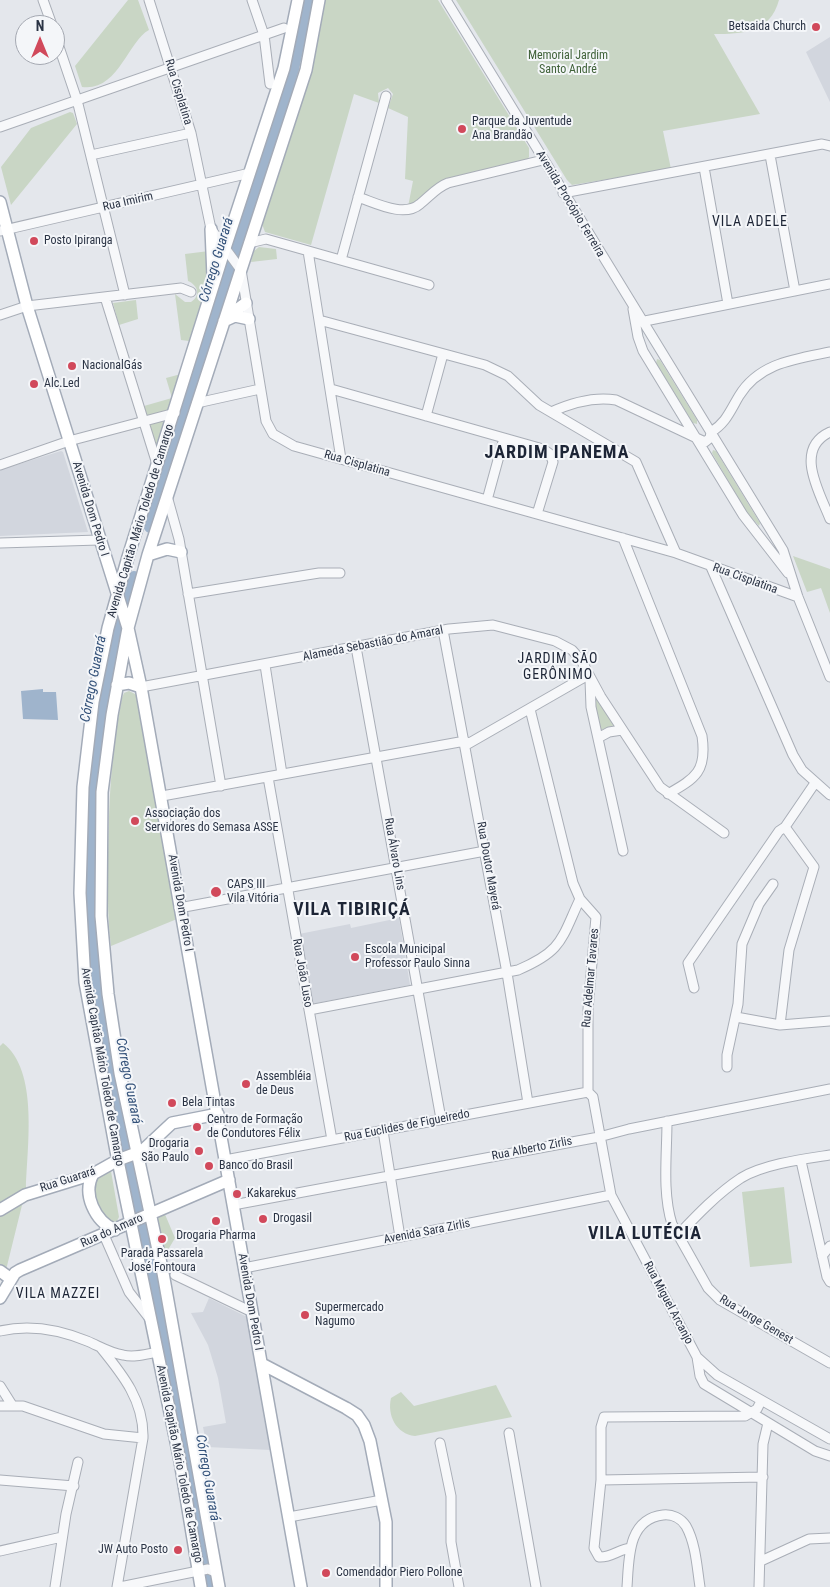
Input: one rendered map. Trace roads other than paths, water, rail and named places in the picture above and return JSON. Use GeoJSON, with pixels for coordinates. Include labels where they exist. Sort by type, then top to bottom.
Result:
{"type":"FeatureCollection","features":[{"type":"Feature","properties":{"kind":"main road","name":"Avenida Capitão Mário Toledo de Camargo"},"geometry":{"type":"LineString","coordinates":[[202,1587],[201,1570],[152,1321],[141,1218],[128,1156],[120,1073],[108,994],[101,916],[102,792],[126,625],[166,495],[224,320],[233,260],[250,173],[284,68],[298,0]]}},
{"type":"Feature","properties":{"kind":"main road","name":"Avenida Capitão Mário Toledo de Camargo"},"geometry":{"type":"LineString","coordinates":[[219,1587],[128,1156],[83,972],[80,893],[81,817],[85,753],[98,671],[119,601],[128,557],[213,290],[233,260],[250,243],[306,70],[319,0]]}},
{"type":"Feature","properties":{"kind":"main road","name":"Avenida Dom Pedro I"},"geometry":{"type":"LineString","coordinates":[[0,202],[3,230],[119,601],[136,663],[162,796],[180,908],[302,1587]]}},
{"type":"Feature","properties":{"kind":"main road"},"geometry":{"type":"LineString","coordinates":[[210,229],[213,290]]}},
{"type":"Feature","properties":{"kind":"main road"},"geometry":{"type":"LineString","coordinates":[[224,320],[246,303]]}},
{"type":"Feature","properties":{"kind":"main road"},"geometry":{"type":"LineString","coordinates":[[224,320],[235,316],[248,319]]}},
{"type":"Feature","properties":{"kind":"main road"},"geometry":{"type":"LineString","coordinates":[[148,555],[167,550],[181,552]]}},
{"type":"Feature","properties":{"kind":"main road"},"geometry":{"type":"LineString","coordinates":[[105,558],[118,559],[128,557]]}},
{"type":"Feature","properties":{"kind":"main road"},"geometry":{"type":"LineString","coordinates":[[117,685],[136,663]]}},
{"type":"Feature","properties":{"kind":"main road"},"geometry":{"type":"LineString","coordinates":[[117,685],[129,683],[141,688]]}},
{"type":"Feature","properties":{"kind":"main road","name":"Rua Guarará"},"geometry":{"type":"LineString","coordinates":[[0,1210],[18,1198],[37,1190],[93,1174],[150,1145],[170,1124],[218,1114]]}},
{"type":"Feature","properties":{"kind":"main road"},"geometry":{"type":"LineString","coordinates":[[93,1174],[88,1192],[97,1217],[108,1227],[110,1232]]}},
{"type":"Feature","properties":{"kind":"main road","name":"Rua do Amaro"},"geometry":{"type":"LineString","coordinates":[[11,1279],[20,1270],[229,1180]]}},
{"type":"Feature","properties":{"kind":"main road"},"geometry":{"type":"LineString","coordinates":[[0,1271],[11,1279],[0,1298]]}},
{"type":"Feature","properties":{"kind":"main road"},"geometry":{"type":"LineString","coordinates":[[262,1364],[357,1416],[368,1433],[386,1522],[386,1587]]}},
{"type":"Feature","properties":{"kind":"street"},"geometry":{"type":"LineString","coordinates":[[43,0],[48,15]]}},
{"type":"Feature","properties":{"kind":"street","name":"Rua Cisplatina"},"geometry":{"type":"LineString","coordinates":[[148,0],[191,134],[210,229],[233,260],[246,303],[267,425],[278,440],[676,553],[798,598]]}},
{"type":"Feature","properties":{"kind":"street"},"geometry":{"type":"LineString","coordinates":[[252,0],[264,35],[270,84]]}},
{"type":"Feature","properties":{"kind":"street","name":"Avenida Procópio Ferreira"},"geometry":{"type":"LineString","coordinates":[[446,0],[633,306],[640,322],[711,432],[783,550],[798,598]]}},
{"type":"Feature","properties":{"kind":"street"},"geometry":{"type":"LineString","coordinates":[[0,127],[284,28]]}},
{"type":"Feature","properties":{"kind":"street"},"geometry":{"type":"LineString","coordinates":[[65,65],[77,100],[125,295]]}},
{"type":"Feature","properties":{"kind":"street"},"geometry":{"type":"LineString","coordinates":[[341,260],[386,96]]}},
{"type":"Feature","properties":{"kind":"street"},"geometry":{"type":"LineString","coordinates":[[91,155],[191,134]]}},
{"type":"Feature","properties":{"kind":"street"},"geometry":{"type":"LineString","coordinates":[[563,194],[822,144],[830,146]]}},
{"type":"Feature","properties":{"kind":"street"},"geometry":{"type":"LineString","coordinates":[[770,155],[795,291]]}},
{"type":"Feature","properties":{"kind":"street"},"geometry":{"type":"LineString","coordinates":[[358,197],[402,210],[411,210],[448,183],[543,160]]}},
{"type":"Feature","properties":{"kind":"street"},"geometry":{"type":"LineString","coordinates":[[704,168],[728,304]]}},
{"type":"Feature","properties":{"kind":"street","name":"Rua Imirim"},"geometry":{"type":"LineString","coordinates":[[3,230],[250,173]]}},
{"type":"Feature","properties":{"kind":"street"},"geometry":{"type":"LineString","coordinates":[[255,226],[266,239]]}},
{"type":"Feature","properties":{"kind":"street"},"geometry":{"type":"LineString","coordinates":[[250,243],[266,239],[429,284]]}},
{"type":"Feature","properties":{"kind":"street"},"geometry":{"type":"LineString","coordinates":[[308,251],[341,458]]}},
{"type":"Feature","properties":{"kind":"street"},"geometry":{"type":"LineString","coordinates":[[640,322],[830,284]]}},
{"type":"Feature","properties":{"kind":"street"},"geometry":{"type":"LineString","coordinates":[[0,315],[27,306],[181,288],[191,292]]}},
{"type":"Feature","properties":{"kind":"street"},"geometry":{"type":"LineString","coordinates":[[105,297],[158,466]]}},
{"type":"Feature","properties":{"kind":"street"},"geometry":{"type":"LineString","coordinates":[[319,320],[485,365],[503,373],[539,405],[636,462],[676,553]]}},
{"type":"Feature","properties":{"kind":"street","name":"Avenida Procópio Ferreira"},"geometry":{"type":"LineString","coordinates":[[640,322],[643,351],[747,521],[792,579]]}},
{"type":"Feature","properties":{"kind":"street"},"geometry":{"type":"LineString","coordinates":[[551,412],[572,403],[610,399],[697,438],[697,432],[701,428],[707,428],[711,432],[722,424],[743,390],[764,371],[782,362],[830,352]]}},
{"type":"Feature","properties":{"kind":"street"},"geometry":{"type":"LineString","coordinates":[[426,416],[443,354]]}},
{"type":"Feature","properties":{"kind":"street"},"geometry":{"type":"LineString","coordinates":[[197,402],[260,389]]}},
{"type":"Feature","properties":{"kind":"street"},"geometry":{"type":"LineString","coordinates":[[331,389],[543,449],[553,459],[537,514]]}},
{"type":"Feature","properties":{"kind":"street"},"geometry":{"type":"LineString","coordinates":[[0,465],[69,441],[175,413]]}},
{"type":"Feature","properties":{"kind":"street"},"geometry":{"type":"LineString","coordinates":[[830,432],[814,446],[811,456],[813,474],[830,519]]}},
{"type":"Feature","properties":{"kind":"street"},"geometry":{"type":"LineString","coordinates":[[487,500],[504,438]]}},
{"type":"Feature","properties":{"kind":"street"},"geometry":{"type":"LineString","coordinates":[[166,495],[181,552],[221,786]]}},
{"type":"Feature","properties":{"kind":"street"},"geometry":{"type":"LineString","coordinates":[[623,538],[702,736],[703,750],[699,772],[693,779],[668,794]]}},
{"type":"Feature","properties":{"kind":"street"},"geometry":{"type":"LineString","coordinates":[[0,543],[99,540]]}},
{"type":"Feature","properties":{"kind":"street"},"geometry":{"type":"LineString","coordinates":[[711,566],[793,755],[802,770],[830,795]]}},
{"type":"Feature","properties":{"kind":"street"},"geometry":{"type":"LineString","coordinates":[[188,594],[319,573],[340,573]]}},
{"type":"Feature","properties":{"kind":"street"},"geometry":{"type":"LineString","coordinates":[[723,592],[730,573]]}},
{"type":"Feature","properties":{"kind":"street"},"geometry":{"type":"LineString","coordinates":[[798,598],[830,677]]}},
{"type":"Feature","properties":{"kind":"street","name":"Alameda Sebastião do Amaral"},"geometry":{"type":"LineString","coordinates":[[141,688],[443,630],[477,625],[493,625],[555,641],[577,655],[656,782],[668,794],[724,833]]}},
{"type":"Feature","properties":{"kind":"street","name":"Rua Doutor Mayerá"},"geometry":{"type":"LineString","coordinates":[[443,630],[507,973],[528,1103]]}},
{"type":"Feature","properties":{"kind":"street","name":"Rua Álvaro Lins"},"geometry":{"type":"LineString","coordinates":[[356,647],[441,1120]]}},
{"type":"Feature","properties":{"kind":"street"},"geometry":{"type":"LineString","coordinates":[[265,665],[282,774]]}},
{"type":"Feature","properties":{"kind":"street"},"geometry":{"type":"LineString","coordinates":[[162,796],[376,757],[465,743],[589,676],[591,707],[623,851]]}},
{"type":"Feature","properties":{"kind":"street","name":"Rua Adelmar Tavares"},"geometry":{"type":"LineString","coordinates":[[530,709],[573,883],[580,899],[596,917],[587,1018],[588,1092],[593,1096],[599,1137]]}},
{"type":"Feature","properties":{"kind":"street"},"geometry":{"type":"LineString","coordinates":[[598,738],[609,732],[622,730]]}},
{"type":"Feature","properties":{"kind":"street","name":"Rua João Luso"},"geometry":{"type":"LineString","coordinates":[[268,777],[332,1140]]}},
{"type":"Feature","properties":{"kind":"street"},"geometry":{"type":"LineString","coordinates":[[694,988],[688,963],[779,831],[785,828],[815,783]]}},
{"type":"Feature","properties":{"kind":"street"},"geometry":{"type":"LineString","coordinates":[[780,1025],[789,950],[814,867],[785,828]]}},
{"type":"Feature","properties":{"kind":"street"},"geometry":{"type":"LineString","coordinates":[[180,908],[485,851]]}},
{"type":"Feature","properties":{"kind":"street"},"geometry":{"type":"LineString","coordinates":[[727,1067],[727,1055],[736,1017],[741,982],[742,944],[759,904],[774,884]]}},
{"type":"Feature","properties":{"kind":"street"},"geometry":{"type":"LineString","coordinates":[[309,1010],[507,973],[535,962],[559,944],[566,933],[580,899]]}},
{"type":"Feature","properties":{"kind":"street"},"geometry":{"type":"LineString","coordinates":[[736,1017],[780,1025],[830,1021]]}},
{"type":"Feature","properties":{"kind":"street","name":"Rua Alberto Zirlis"},"geometry":{"type":"LineString","coordinates":[[233,1205],[599,1137],[667,1121],[830,1089]]}},
{"type":"Feature","properties":{"kind":"street","name":"Rua Euclides de Figueiredo"},"geometry":{"type":"LineString","coordinates":[[225,1160],[588,1092]]}},
{"type":"Feature","properties":{"kind":"street","name":"Rua Jorge Genest"},"geometry":{"type":"LineString","coordinates":[[667,1121],[667,1194],[669,1214],[678,1235],[708,1288],[716,1296],[830,1363]]}},
{"type":"Feature","properties":{"kind":"street"},"geometry":{"type":"LineString","coordinates":[[383,1131],[400,1237]]}},
{"type":"Feature","properties":{"kind":"street","name":"Rua Miguel Arcanjo"},"geometry":{"type":"LineString","coordinates":[[599,1137],[611,1195],[697,1357]]}},
{"type":"Feature","properties":{"kind":"street"},"geometry":{"type":"LineString","coordinates":[[678,1235],[709,1204],[742,1178],[762,1169],[830,1155]]}},
{"type":"Feature","properties":{"kind":"street"},"geometry":{"type":"LineString","coordinates":[[801,1161],[822,1256],[830,1282]]}},
{"type":"Feature","properties":{"kind":"street","name":"Avenida Sara Zirlis"},"geometry":{"type":"LineString","coordinates":[[244,1268],[611,1195]]}},
{"type":"Feature","properties":{"kind":"street"},"geometry":{"type":"LineString","coordinates":[[110,1232],[129,1292],[152,1321]]}},
{"type":"Feature","properties":{"kind":"street"},"geometry":{"type":"LineString","coordinates":[[822,1256],[830,1246]]}},
{"type":"Feature","properties":{"kind":"street"},"geometry":{"type":"LineString","coordinates":[[175,1275],[252,1312]]}},
{"type":"Feature","properties":{"kind":"street"},"geometry":{"type":"LineString","coordinates":[[0,1331],[21,1327],[37,1327],[72,1336],[101,1348],[130,1356],[158,1352]]}},
{"type":"Feature","properties":{"kind":"street"},"geometry":{"type":"LineString","coordinates":[[101,1348],[138,1402],[143,1420],[143,1438],[119,1587],[201,1570],[215,1572]]}},
{"type":"Feature","properties":{"kind":"street"},"geometry":{"type":"LineString","coordinates":[[697,1357],[711,1371],[830,1439]]}},
{"type":"Feature","properties":{"kind":"street"},"geometry":{"type":"LineString","coordinates":[[697,1357],[702,1382],[815,1451],[830,1456]]}},
{"type":"Feature","properties":{"kind":"street"},"geometry":{"type":"LineString","coordinates":[[702,1382],[705,1374],[711,1371]]}},
{"type":"Feature","properties":{"kind":"street"},"geometry":{"type":"LineString","coordinates":[[0,1386],[12,1406]]}},
{"type":"Feature","properties":{"kind":"street"},"geometry":{"type":"LineString","coordinates":[[631,1548],[619,1550],[606,1557],[599,1557],[595,1552],[594,1534],[601,1480],[601,1427],[604,1417],[739,1416],[752,1413],[761,1401]]}},
{"type":"Feature","properties":{"kind":"street"},"geometry":{"type":"LineString","coordinates":[[0,1406],[38,1410],[111,1436],[143,1438]]}},
{"type":"Feature","properties":{"kind":"street"},"geometry":{"type":"LineString","coordinates":[[758,1587],[761,1561],[764,1435],[768,1423]]}},
{"type":"Feature","properties":{"kind":"street"},"geometry":{"type":"LineString","coordinates":[[509,1433],[536,1587]]}},
{"type":"Feature","properties":{"kind":"street"},"geometry":{"type":"LineString","coordinates":[[440,1443],[451,1496],[451,1542],[459,1587]]}},
{"type":"Feature","properties":{"kind":"street"},"geometry":{"type":"LineString","coordinates":[[55,1587],[62,1537],[78,1462]]}},
{"type":"Feature","properties":{"kind":"street"},"geometry":{"type":"LineString","coordinates":[[601,1480],[763,1477]]}},
{"type":"Feature","properties":{"kind":"street"},"geometry":{"type":"LineString","coordinates":[[0,1480],[74,1486]]}},
{"type":"Feature","properties":{"kind":"street"},"geometry":{"type":"LineString","coordinates":[[289,1517],[382,1500]]}},
{"type":"Feature","properties":{"kind":"street"},"geometry":{"type":"LineString","coordinates":[[627,1587],[631,1548],[638,1527],[648,1519],[669,1515],[681,1520],[690,1536],[700,1587]]}},
{"type":"Feature","properties":{"kind":"street"},"geometry":{"type":"LineString","coordinates":[[0,1551],[62,1537]]}},
{"type":"Feature","properties":{"kind":"street"},"geometry":{"type":"LineString","coordinates":[[761,1561],[809,1538],[830,1538]]}},
{"type":"Feature","properties":{"kind":"water"},"geometry":{"type":"Polygon","coordinates":[[[43,689],[43,692],[56,692],[58,720],[23,719],[21,691],[43,689]]]}},
{"type":"Feature","properties":{"kind":"waterway","name":"Córrego Guarará"},"geometry":{"type":"LineString","coordinates":[[150,527],[293,69],[308,0]]}},
{"type":"Feature","properties":{"kind":"waterway","name":"Córrego Guarará"},"geometry":{"type":"LineString","coordinates":[[134,577],[121,617],[100,725],[91,802],[90,922],[105,1049],[185,1436],[211,1587]]}},
{"type":"Feature","properties":{"kind":"place","name":"Betsaida Church"},"geometry":{"type":"Point","coordinates":[816,27]}},
{"type":"Feature","properties":{"kind":"place","name":"Parque da Juventude Ana Brandão"},"geometry":{"type":"Point","coordinates":[462,129]}},
{"type":"Feature","properties":{"kind":"place","name":"Posto Ipiranga"},"geometry":{"type":"Point","coordinates":[34,241]}},
{"type":"Feature","properties":{"kind":"place","name":"NacionalGás"},"geometry":{"type":"Point","coordinates":[72,366]}},
{"type":"Feature","properties":{"kind":"place","name":"Alc.Led"},"geometry":{"type":"Point","coordinates":[34,384]}},
{"type":"Feature","properties":{"kind":"place","name":"Associação dos Servidores do Semasa ASSE"},"geometry":{"type":"Point","coordinates":[135,821]}},
{"type":"Feature","properties":{"kind":"place","name":"CAPS III Vila Vitória"},"geometry":{"type":"Point","coordinates":[216,892]}},
{"type":"Feature","properties":{"kind":"place","name":"Escola Municipal Professor Paulo Sinna"},"geometry":{"type":"Point","coordinates":[355,957]}},
{"type":"Feature","properties":{"kind":"place","name":"Assembléia de Deus"},"geometry":{"type":"Point","coordinates":[246,1084]}},
{"type":"Feature","properties":{"kind":"place","name":"Bela Tintas"},"geometry":{"type":"Point","coordinates":[172,1103]}},
{"type":"Feature","properties":{"kind":"place","name":"Centro de Formação de Condutores Félix"},"geometry":{"type":"Point","coordinates":[197,1127]}},
{"type":"Feature","properties":{"kind":"place","name":"Drogaria São Paulo"},"geometry":{"type":"Point","coordinates":[199,1151]}},
{"type":"Feature","properties":{"kind":"place","name":"Banco do Brasil"},"geometry":{"type":"Point","coordinates":[209,1166]}},
{"type":"Feature","properties":{"kind":"place","name":"Kakarekus"},"geometry":{"type":"Point","coordinates":[237,1194]}},
{"type":"Feature","properties":{"kind":"place","name":"Drogasil"},"geometry":{"type":"Point","coordinates":[263,1219]}},
{"type":"Feature","properties":{"kind":"place","name":"Drogaria Pharma"},"geometry":{"type":"Point","coordinates":[216,1221]}},
{"type":"Feature","properties":{"kind":"place","name":"Parada Passarela José Fontoura"},"geometry":{"type":"Point","coordinates":[162,1239]}},
{"type":"Feature","properties":{"kind":"place","name":"Supermercado Nagumo"},"geometry":{"type":"Point","coordinates":[305,1315]}},
{"type":"Feature","properties":{"kind":"place","name":"JW Auto Posto"},"geometry":{"type":"Point","coordinates":[178,1550]}},
{"type":"Feature","properties":{"kind":"place","name":"Comendador Piero Pollone"},"geometry":{"type":"Point","coordinates":[326,1573]}},
{"type":"Feature","properties":{"kind":"district","name":"VILA ADELE"},"geometry":{"type":"Point","coordinates":[750,222]}},
{"type":"Feature","properties":{"kind":"district","name":"JARDIM IPANEMA"},"geometry":{"type":"Point","coordinates":[557,453]}},
{"type":"Feature","properties":{"kind":"district","name":"JARDIM SÃO GERÔNIMO"},"geometry":{"type":"Point","coordinates":[558,668]}},
{"type":"Feature","properties":{"kind":"district","name":"VILA TIBIRIÇÁ"},"geometry":{"type":"Point","coordinates":[352,910]}},
{"type":"Feature","properties":{"kind":"district","name":"VILA LUTÉCIA"},"geometry":{"type":"Point","coordinates":[645,1234]}},
{"type":"Feature","properties":{"kind":"district","name":"VILA MAZZEI"},"geometry":{"type":"Point","coordinates":[58,1294]}},
{"type":"Feature","properties":{"kind":"park label","name":"Memorial Jardim Santo André"},"geometry":{"type":"Point","coordinates":[568,63]}}]}
